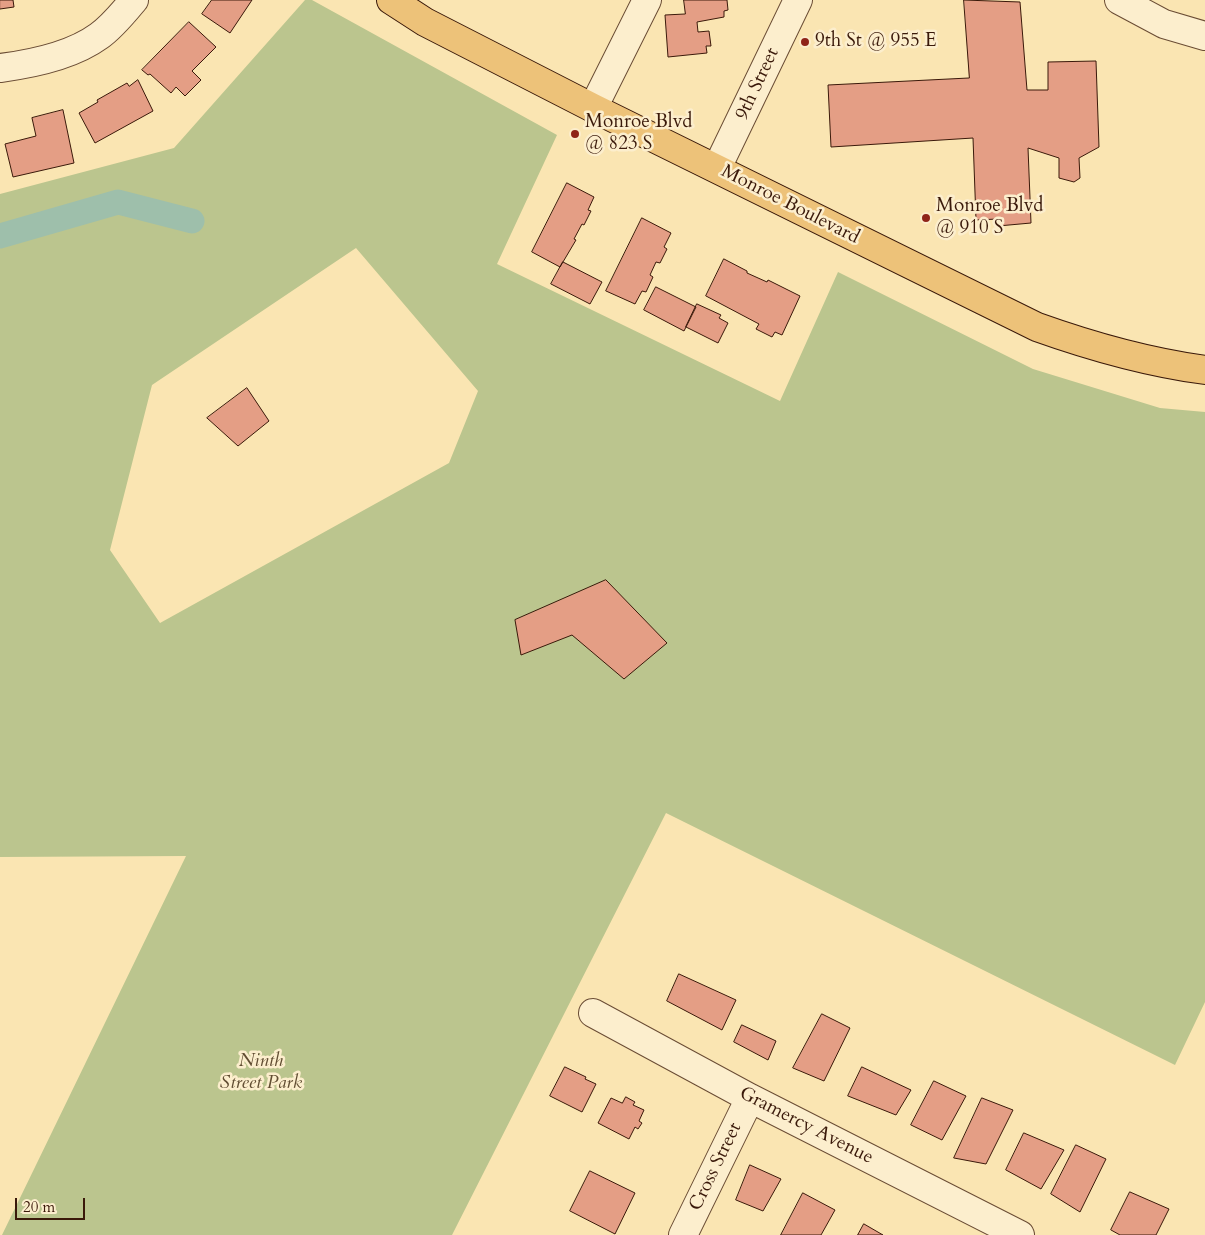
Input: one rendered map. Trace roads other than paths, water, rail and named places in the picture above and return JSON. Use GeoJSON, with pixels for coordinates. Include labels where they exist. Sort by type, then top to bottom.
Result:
{"type":"FeatureCollection","features":[{"type":"Feature","properties":{"kind":"main road","name":"Monroe Boulevard"},"geometry":{"type":"LineString","coordinates":[[391,0],[425,22],[593,108],[1037,327],[1086,345],[1139,359],[1205,370]]}},
{"type":"Feature","properties":{"kind":"street"},"geometry":{"type":"LineString","coordinates":[[0,68],[27,64],[55,56],[82,45],[99,36],[134,0]]}},
{"type":"Feature","properties":{"kind":"street"},"geometry":{"type":"LineString","coordinates":[[593,108],[648,0]]}},
{"type":"Feature","properties":{"kind":"street","name":"9th Street"},"geometry":{"type":"LineString","coordinates":[[717,168],[798,0]]}},
{"type":"Feature","properties":{"kind":"street"},"geometry":{"type":"LineString","coordinates":[[1119,0],[1164,24],[1205,36]]}},
{"type":"Feature","properties":{"kind":"street","name":"Gramercy Avenue"},"geometry":{"type":"LineString","coordinates":[[593,1013],[750,1098],[1020,1235]]}},
{"type":"Feature","properties":{"kind":"street","name":"Cross Street"},"geometry":{"type":"LineString","coordinates":[[683,1235],[750,1098]]}},
{"type":"Feature","properties":{"kind":"waterway"},"geometry":{"type":"LineString","coordinates":[[0,236],[118,202],[192,221]]}},
{"type":"Feature","properties":{"kind":"place","name":"9th St @ 955 E"},"geometry":{"type":"Point","coordinates":[805,42]}},
{"type":"Feature","properties":{"kind":"place","name":"Monroe Blvd @ 823 S"},"geometry":{"type":"Point","coordinates":[575,134]}},
{"type":"Feature","properties":{"kind":"place","name":"Monroe Blvd @ 910 S"},"geometry":{"type":"Point","coordinates":[926,218]}},
{"type":"Feature","properties":{"kind":"park label","name":"Ninth Street Park"},"geometry":{"type":"Point","coordinates":[261,1073]}}]}
